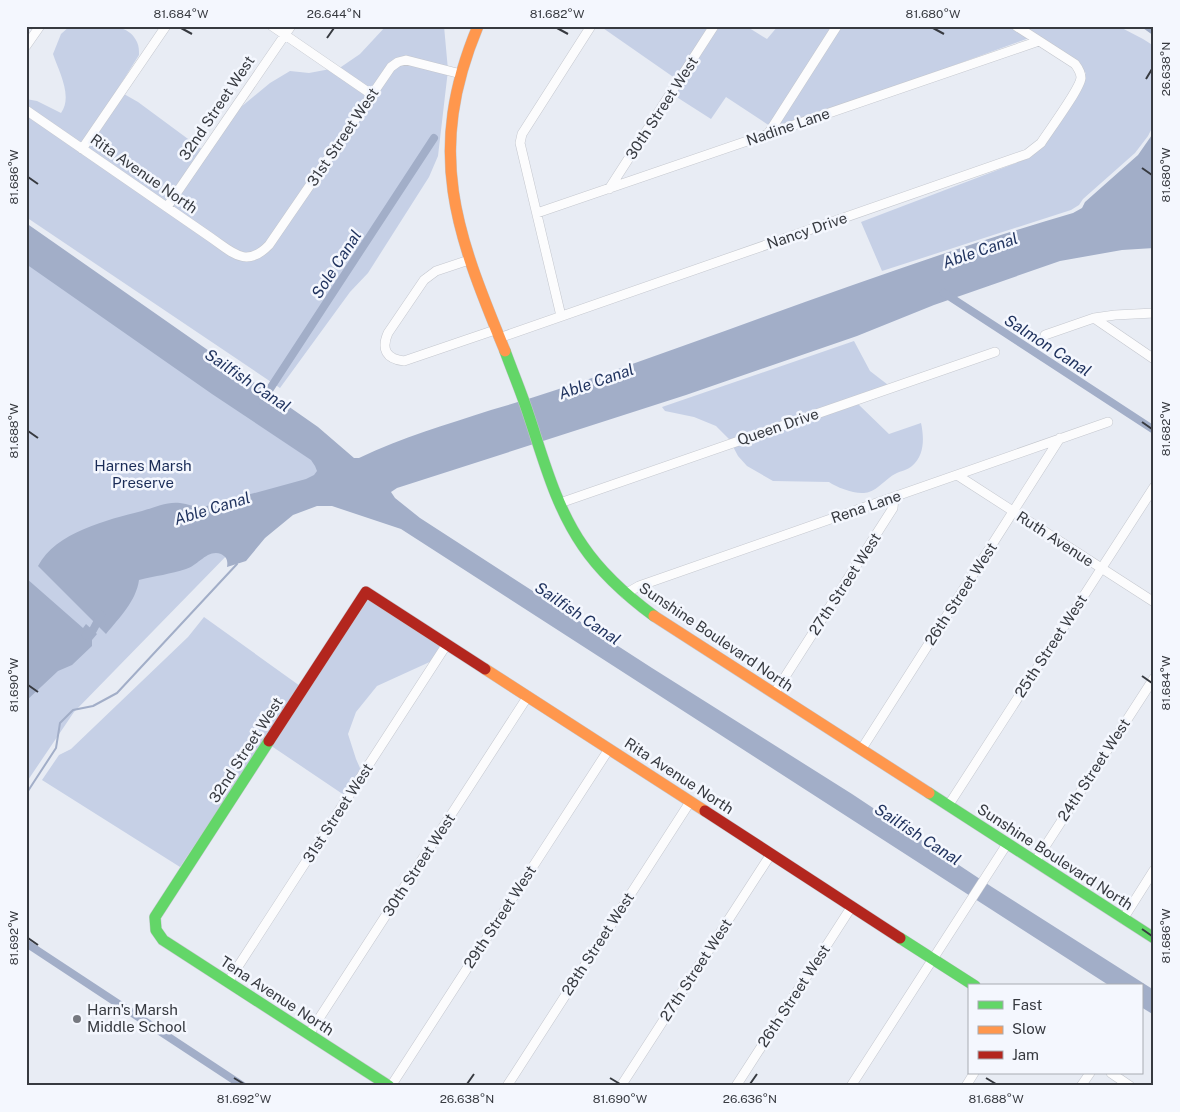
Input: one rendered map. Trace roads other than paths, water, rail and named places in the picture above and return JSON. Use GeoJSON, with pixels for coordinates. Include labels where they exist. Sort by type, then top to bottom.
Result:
{"type":"FeatureCollection","features":[{"type":"Feature","properties":{"kind":"street"},"geometry":{"type":"LineString","coordinates":[[26,46],[40,26]]}},
{"type":"Feature","properties":{"kind":"street"},"geometry":{"type":"LineString","coordinates":[[82,149],[166,26]]}},
{"type":"Feature","properties":{"kind":"street"},"geometry":{"type":"LineString","coordinates":[[272,26],[372,94]]}},
{"type":"Feature","properties":{"kind":"street","name":"32nd Street West"},"geometry":{"type":"LineString","coordinates":[[167,207],[291,26]]}},
{"type":"Feature","properties":{"kind":"street","name":"Sunshine Boulevard North"},"geometry":{"type":"LineString","coordinates":[[478,26],[460,74],[452,112],[449,154],[450,176],[457,217],[469,260],[522,396],[560,503],[571,527],[592,558],[625,594],[654,616],[1154,938]]}},
{"type":"Feature","properties":{"kind":"street"},"geometry":{"type":"LineString","coordinates":[[561,316],[520,143],[522,134],[591,26]]}},
{"type":"Feature","properties":{"kind":"street","name":"30th Street West"},"geometry":{"type":"LineString","coordinates":[[610,189],[714,26]]}},
{"type":"Feature","properties":{"kind":"street"},"geometry":{"type":"LineString","coordinates":[[768,134],[837,26]]}},
{"type":"Feature","properties":{"kind":"street"},"geometry":{"type":"LineString","coordinates":[[1016,26],[1039,41]]}},
{"type":"Feature","properties":{"kind":"street","name":"Nadine Lane"},"geometry":{"type":"LineString","coordinates":[[536,214],[1039,41]]}},
{"type":"Feature","properties":{"kind":"street","name":"Nancy Drive"},"geometry":{"type":"LineString","coordinates":[[469,260],[436,271],[424,280],[388,332],[385,348],[388,356],[395,360],[404,361],[561,316],[1027,154],[1041,144],[1081,80],[1080,71],[1075,64],[1039,41]]}},
{"type":"Feature","properties":{"kind":"street","name":"31st Street West"},"geometry":{"type":"LineString","coordinates":[[247,259],[257,256],[269,246],[391,67],[398,62],[406,60],[460,74]]}},
{"type":"Feature","properties":{"kind":"street","name":"Rita Avenue North"},"geometry":{"type":"LineString","coordinates":[[26,110],[239,257],[247,259]]}},
{"type":"Feature","properties":{"kind":"street"},"geometry":{"type":"LineString","coordinates":[[1045,335],[1094,318],[1154,313]]}},
{"type":"Feature","properties":{"kind":"street"},"geometry":{"type":"LineString","coordinates":[[1094,318],[1154,359]]}},
{"type":"Feature","properties":{"kind":"street","name":"Queen Drive"},"geometry":{"type":"LineString","coordinates":[[560,503],[995,352]]}},
{"type":"Feature","properties":{"kind":"street","name":"Rena Lane"},"geometry":{"type":"LineString","coordinates":[[625,594],[639,586],[1108,422]]}},
{"type":"Feature","properties":{"kind":"street","name":"26th Street West"},"geometry":{"type":"LineString","coordinates":[[861,750],[1060,438]]}},
{"type":"Feature","properties":{"kind":"street","name":"Ruth Avenue"},"geometry":{"type":"LineString","coordinates":[[957,475],[1154,602]]}},
{"type":"Feature","properties":{"kind":"street","name":"25th Street West"},"geometry":{"type":"LineString","coordinates":[[948,806],[1154,487]]}},
{"type":"Feature","properties":{"kind":"street","name":"27th Street West"},"geometry":{"type":"LineString","coordinates":[[774,694],[894,508],[894,497]]}},
{"type":"Feature","properties":{"kind":"street","name":"Rita Avenue North"},"geometry":{"type":"LineString","coordinates":[[366,592],[972,984]]}},
{"type":"Feature","properties":{"kind":"street","name":"32nd Street West"},"geometry":{"type":"LineString","coordinates":[[154,925],[155,917],[366,592]]}},
{"type":"Feature","properties":{"kind":"street","name":"31st Street West"},"geometry":{"type":"LineString","coordinates":[[228,982],[447,644]]}},
{"type":"Feature","properties":{"kind":"street","name":"24th Street West"},"geometry":{"type":"LineString","coordinates":[[1035,862],[1154,678]]}},
{"type":"Feature","properties":{"kind":"street","name":"30th Street West"},"geometry":{"type":"LineString","coordinates":[[309,1034],[528,696]]}},
{"type":"Feature","properties":{"kind":"street","name":"29th Street West"},"geometry":{"type":"LineString","coordinates":[[390,1086],[609,749]]}},
{"type":"Feature","properties":{"kind":"street","name":"28th Street West"},"geometry":{"type":"LineString","coordinates":[[507,1086],[690,802]]}},
{"type":"Feature","properties":{"kind":"street"},"geometry":{"type":"LineString","coordinates":[[851,1086],[1007,844]]}},
{"type":"Feature","properties":{"kind":"street","name":"27th Street West"},"geometry":{"type":"LineString","coordinates":[[621,1086],[771,854]]}},
{"type":"Feature","properties":{"kind":"street"},"geometry":{"type":"LineString","coordinates":[[1123,919],[1154,870]]}},
{"type":"Feature","properties":{"kind":"street","name":"26th Street West"},"geometry":{"type":"LineString","coordinates":[[736,1086],[852,906]]}},
{"type":"Feature","properties":{"kind":"street","name":"Tena Avenue North"},"geometry":{"type":"LineString","coordinates":[[154,925],[158,935],[164,940],[390,1086]]}},
{"type":"Feature","properties":{"kind":"street"},"geometry":{"type":"LineString","coordinates":[[966,1086],[973,1074]]}},
{"type":"Feature","properties":{"kind":"street"},"geometry":{"type":"LineString","coordinates":[[1082,1086],[1089,1074]]}},
{"type":"Feature","properties":{"kind":"street"},"geometry":{"type":"LineString","coordinates":[[1112,1074],[1130,1086]]}},
{"type":"Feature","properties":{"kind":"water","name":"Sailfish Canal"},"geometry":{"type":"Polygon","coordinates":[[[1154,132],[1154,248],[1122,250],[1060,261],[934,305],[857,336],[686,395],[397,488],[391,492],[395,498],[420,518],[852,794],[992,887],[1154,990],[1154,1015],[1142,1008],[1142,984],[1107,984],[401,529],[332,506],[317,506],[293,515],[265,538],[246,561],[227,567],[225,556],[216,553],[207,556],[186,569],[139,580],[131,602],[106,634],[38,566],[46,554],[57,544],[98,523],[171,503],[203,507],[306,479],[317,471],[311,460],[212,394],[26,264],[26,223],[318,427],[354,458],[359,458],[424,432],[607,373],[955,250],[1073,213],[1082,208],[1085,202],[1138,155],[1154,132]]]}},
{"type":"Feature","properties":{"kind":"water"},"geometry":{"type":"Polygon","coordinates":[[[26,578],[83,628],[86,624],[97,634],[92,640],[92,646],[72,665],[58,671],[26,701],[26,578]]]}},
{"type":"Feature","properties":{"kind":"waterway"},"geometry":{"type":"LineString","coordinates":[[1147,26],[1154,31]]}},
{"type":"Feature","properties":{"kind":"waterway","name":"Sole Canal"},"geometry":{"type":"LineString","coordinates":[[262,401],[434,138]]}},
{"type":"Feature","properties":{"kind":"waterway","name":"Salmon Canal"},"geometry":{"type":"LineString","coordinates":[[944,293],[1154,430]]}},
{"type":"Feature","properties":{"kind":"waterway"},"geometry":{"type":"LineString","coordinates":[[26,794],[56,748],[60,723],[73,710],[93,706],[117,693],[237,564]]}},
{"type":"Feature","properties":{"kind":"waterway","name":"Able Canal"},"geometry":{"type":"LineString","coordinates":[[86,635],[93,630],[101,615]]}},
{"type":"Feature","properties":{"kind":"waterway"},"geometry":{"type":"LineString","coordinates":[[26,943],[243,1086]]}},
{"type":"Feature","properties":{"kind":"place","name":"Harn's Marsh Middle School"},"geometry":{"type":"Point","coordinates":[77,1019]}},
{"type":"Feature","properties":{"kind":"park label","name":"Harnes Marsh Preserve"},"geometry":{"type":"Point","coordinates":[143,474]}}]}
